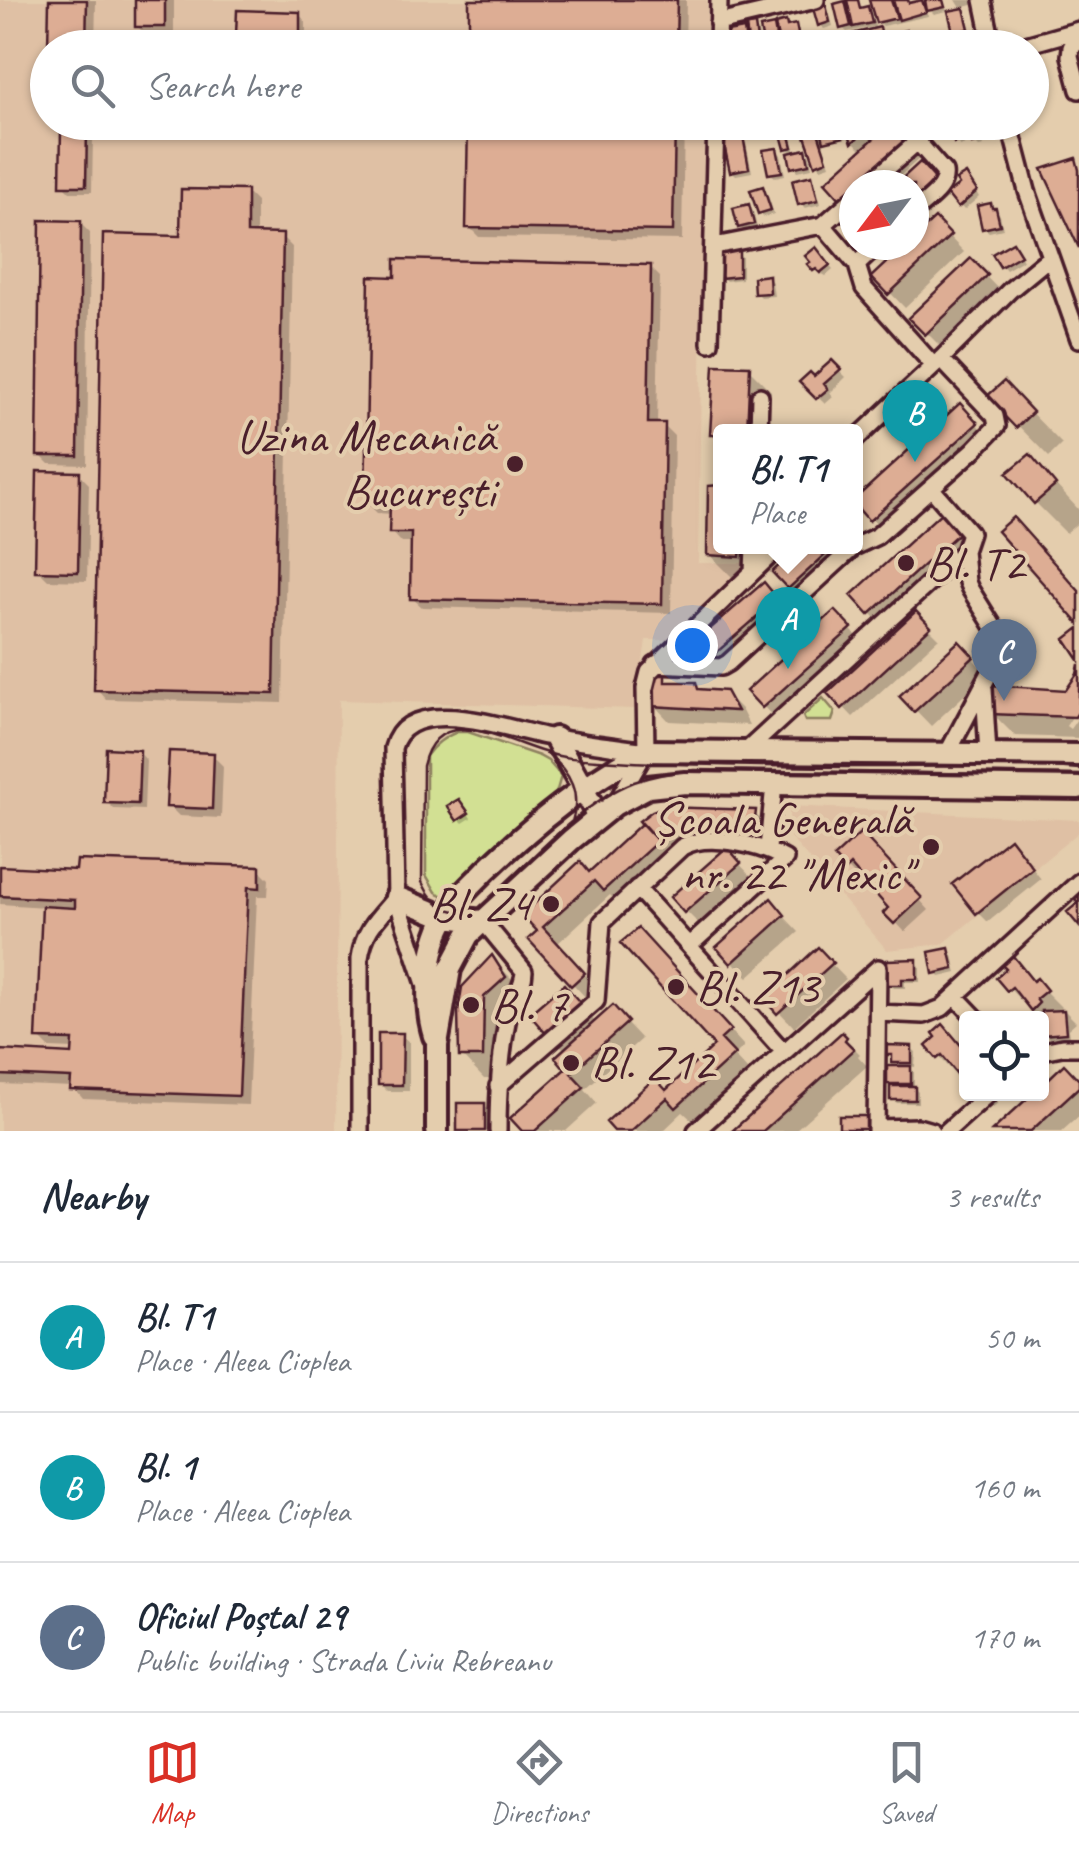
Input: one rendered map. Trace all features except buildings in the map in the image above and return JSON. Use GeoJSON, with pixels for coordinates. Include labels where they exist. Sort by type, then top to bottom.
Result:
{"type":"FeatureCollection","features":[{"type":"Feature","properties":{"kind":"main road"},"geometry":{"type":"LineString","coordinates":[[556,738],[597,818]]}},
{"type":"Feature","properties":{"kind":"main road"},"geometry":{"type":"LineString","coordinates":[[437,1045],[430,1023],[428,994],[434,951],[445,917],[475,882],[546,815],[583,788],[646,752],[1079,756]]}},
{"type":"Feature","properties":{"kind":"main road"},"geometry":{"type":"LineString","coordinates":[[436,1131],[437,1045],[450,969],[462,944],[482,921],[614,804],[648,788],[668,784],[1079,788]]}},
{"type":"Feature","properties":{"kind":"main road"},"geometry":{"type":"LineString","coordinates":[[396,897],[445,917],[482,921]]}},
{"type":"Feature","properties":{"kind":"street"},"geometry":{"type":"LineString","coordinates":[[718,0],[718,30]]}},
{"type":"Feature","properties":{"kind":"street"},"geometry":{"type":"LineString","coordinates":[[718,23],[816,0]]}},
{"type":"Feature","properties":{"kind":"street"},"geometry":{"type":"LineString","coordinates":[[984,0],[990,30]]}},
{"type":"Feature","properties":{"kind":"street"},"geometry":{"type":"LineString","coordinates":[[1049,38],[1079,30]]}},
{"type":"Feature","properties":{"kind":"street"},"geometry":{"type":"LineString","coordinates":[[1079,42],[1071,48],[1070,56],[1079,90]]}},
{"type":"Feature","properties":{"kind":"street"},"geometry":{"type":"LineString","coordinates":[[710,343],[717,140]]}},
{"type":"Feature","properties":{"kind":"street"},"geometry":{"type":"LineString","coordinates":[[1013,140],[1079,339]]}},
{"type":"Feature","properties":{"kind":"street"},"geometry":{"type":"LineString","coordinates":[[885,170],[917,142],[944,172],[942,187],[929,199]]}},
{"type":"Feature","properties":{"kind":"street"},"geometry":{"type":"LineString","coordinates":[[714,246],[823,225],[839,211]]}},
{"type":"Feature","properties":{"kind":"street"},"geometry":{"type":"LineString","coordinates":[[823,225],[857,264],[864,288],[995,416],[997,426],[876,536],[863,542]]}},
{"type":"Feature","properties":{"kind":"street"},"geometry":{"type":"LineString","coordinates":[[863,432],[1010,290],[1050,257]]}},
{"type":"Feature","properties":{"kind":"street"},"geometry":{"type":"LineString","coordinates":[[857,264],[861,260]]}},
{"type":"Feature","properties":{"kind":"street"},"geometry":{"type":"LineString","coordinates":[[759,424],[760,396]]}},
{"type":"Feature","properties":{"kind":"street"},"geometry":{"type":"LineString","coordinates":[[931,488],[970,533],[964,551],[967,582],[1007,648],[947,754]]}},
{"type":"Feature","properties":{"kind":"street"},"geometry":{"type":"LineString","coordinates":[[745,752],[964,551]]}},
{"type":"Feature","properties":{"kind":"street"},"geometry":{"type":"LineString","coordinates":[[752,572],[753,554]]}},
{"type":"Feature","properties":{"kind":"street"},"geometry":{"type":"LineString","coordinates":[[614,804],[646,752],[649,672],[771,554]]}},
{"type":"Feature","properties":{"kind":"street"},"geometry":{"type":"LineString","coordinates":[[655,664],[720,667],[728,663],[846,554]]}},
{"type":"Feature","properties":{"kind":"street"},"geometry":{"type":"LineString","coordinates":[[984,684],[988,754]]}},
{"type":"Feature","properties":{"kind":"street"},"geometry":{"type":"LineString","coordinates":[[428,994],[396,897],[396,736],[424,721],[452,717],[646,752]]}},
{"type":"Feature","properties":{"kind":"street"},"geometry":{"type":"LineString","coordinates":[[768,849],[774,784]]}},
{"type":"Feature","properties":{"kind":"street"},"geometry":{"type":"LineString","coordinates":[[498,1086],[596,1001],[602,922],[689,843],[749,844],[785,859],[689,946]]}},
{"type":"Feature","properties":{"kind":"street"},"geometry":{"type":"LineString","coordinates":[[878,1012],[924,1016],[942,1008],[1079,882]]}},
{"type":"Feature","properties":{"kind":"street"},"geometry":{"type":"LineString","coordinates":[[637,888],[784,1052]]}},
{"type":"Feature","properties":{"kind":"street"},"geometry":{"type":"LineString","coordinates":[[360,1131],[362,940],[396,897]]}},
{"type":"Feature","properties":{"kind":"street"},"geometry":{"type":"LineString","coordinates":[[482,921],[524,971],[508,1011],[498,1086],[498,1131]]}},
{"type":"Feature","properties":{"kind":"street"},"geometry":{"type":"LineString","coordinates":[[696,1131],[878,968],[876,1130],[918,1127],[932,1131]]}},
{"type":"Feature","properties":{"kind":"street"},"geometry":{"type":"LineString","coordinates":[[955,996],[969,1011]]}},
{"type":"Feature","properties":{"kind":"street"},"geometry":{"type":"LineString","coordinates":[[1049,1049],[1079,1047]]}},
{"type":"Feature","properties":{"kind":"street"},"geometry":{"type":"LineString","coordinates":[[946,1131],[980,1101]]}},
{"type":"Feature","properties":{"kind":"shaded area"},"geometry":{"type":"Polygon","coordinates":[[[0,0],[707,0],[707,30],[30,30],[30,140],[705,140],[698,563],[747,563],[746,571],[669,640],[646,640],[636,709],[339,700],[336,1131],[0,1131],[0,0]]]}},
{"type":"Feature","properties":{"kind":"shaded area"},"geometry":{"type":"Polygon","coordinates":[[[789,806],[1079,820],[1079,832],[943,944],[887,950],[789,836],[789,806]]]}},
{"type":"Feature","properties":{"kind":"green space"},"geometry":{"type":"Polygon","coordinates":[[[823,698],[835,712],[832,721],[805,721],[803,716],[823,698]]]}},
{"type":"Feature","properties":{"kind":"green space"},"geometry":{"type":"Polygon","coordinates":[[[457,732],[468,732],[539,756],[561,776],[555,797],[453,895],[446,897],[436,892],[426,875],[426,756],[457,732]]]}},
{"type":"Feature","properties":{"kind":"tram line"},"geometry":{"type":"LineString","coordinates":[[1079,769],[742,766],[590,760],[550,754],[491,734],[457,730],[442,735],[431,746],[423,766],[422,882],[432,898],[445,908],[479,909],[592,805],[634,782],[671,773],[694,770],[1079,775]]}},
{"type":"Feature","properties":{"kind":"tram line"},"geometry":{"type":"LineString","coordinates":[[548,754],[572,785],[572,822]]}},
{"type":"Feature","properties":{"kind":"place","name":"Bl. 1"},"geometry":{"type":"Point","coordinates":[915,462]}},
{"type":"Feature","properties":{"kind":"place","name":"Uzina Mecanică București"},"geometry":{"type":"Point","coordinates":[515,464]}},
{"type":"Feature","properties":{"kind":"place","name":"Bl. T2"},"geometry":{"type":"Point","coordinates":[906,563]}},
{"type":"Feature","properties":{"kind":"place","name":"Bl. T1"},"geometry":{"type":"Point","coordinates":[788,669]}},
{"type":"Feature","properties":{"kind":"place","name":"Oficiul Poștal 29"},"geometry":{"type":"Point","coordinates":[1004,701]}},
{"type":"Feature","properties":{"kind":"place","name":"Școala Generală nr. 22 \"Mexic\""},"geometry":{"type":"Point","coordinates":[931,847]}},
{"type":"Feature","properties":{"kind":"place","name":"Bl. Z4"},"geometry":{"type":"Point","coordinates":[551,904]}},
{"type":"Feature","properties":{"kind":"place","name":"Bl. Z13"},"geometry":{"type":"Point","coordinates":[676,987]}},
{"type":"Feature","properties":{"kind":"place","name":"Bl. 7"},"geometry":{"type":"Point","coordinates":[471,1005]}},
{"type":"Feature","properties":{"kind":"place","name":"Bl. Z12"},"geometry":{"type":"Point","coordinates":[571,1063]}}]}
